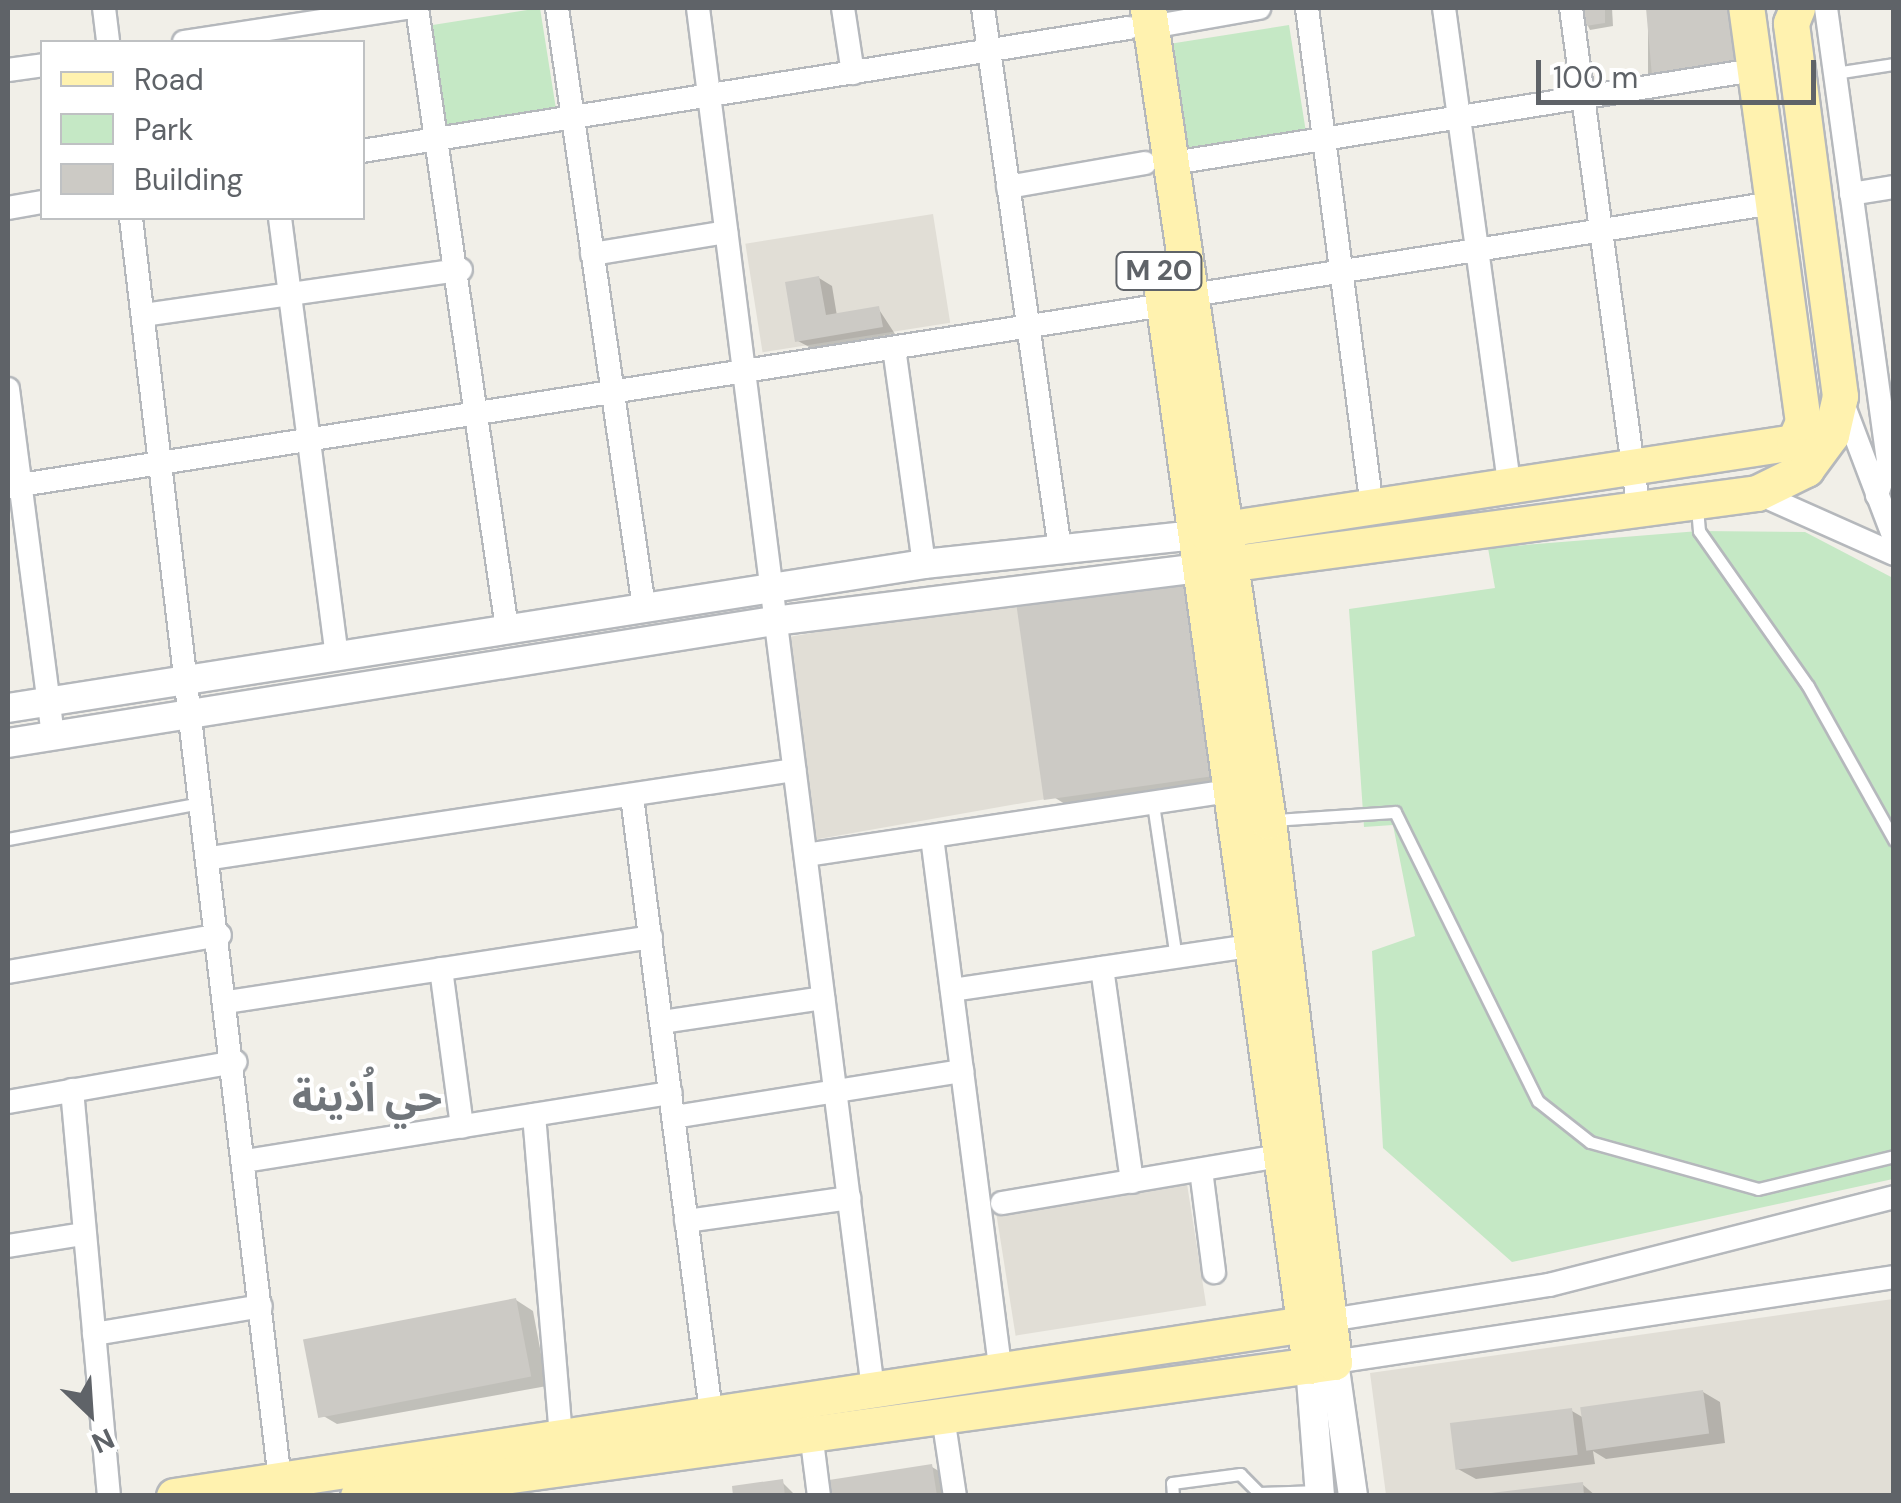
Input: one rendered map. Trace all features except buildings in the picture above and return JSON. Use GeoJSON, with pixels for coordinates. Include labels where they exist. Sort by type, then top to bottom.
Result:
{"type":"FeatureCollection","features":[{"type":"Feature","properties":{"kind":"main road"},"geometry":{"type":"LineString","coordinates":[[1746,8],[1811,442]]}},
{"type":"Feature","properties":{"kind":"main road"},"geometry":{"type":"LineString","coordinates":[[1213,548],[1372,508],[1510,488],[1637,487],[1696,498],[1757,493],[1796,478],[1811,442],[1840,396],[1791,23],[1797,8]]}},
{"type":"Feature","properties":{"kind":"main road","name":"M 20"},"geometry":{"type":"LineString","coordinates":[[1138,18],[1213,548]]}},
{"type":"Feature","properties":{"kind":"main road"},"geometry":{"type":"LineString","coordinates":[[1213,548],[1637,487],[1811,442]]}},
{"type":"Feature","properties":{"kind":"main road"},"geometry":{"type":"LineString","coordinates":[[174,1496],[280,1486],[561,1434],[711,1412],[943,1417],[1322,1364],[1266,944],[1230,791],[1213,548]]}},
{"type":"Feature","properties":{"kind":"main road"},"geometry":{"type":"LineString","coordinates":[[1213,548],[1268,821],[1266,944],[1281,1156],[1317,1322]]}},
{"type":"Feature","properties":{"kind":"main road"},"geometry":{"type":"LineString","coordinates":[[358,1496],[808,1416],[873,1389],[1001,1374],[1317,1322]]}},
{"type":"Feature","properties":{"kind":"street"},"geometry":{"type":"LineString","coordinates":[[104,8],[108,40]]}},
{"type":"Feature","properties":{"kind":"street"},"geometry":{"type":"LineString","coordinates":[[252,8],[256,37]]}},
{"type":"Feature","properties":{"kind":"street"},"geometry":{"type":"LineString","coordinates":[[213,40],[256,37],[406,8]]}},
{"type":"Feature","properties":{"kind":"street"},"geometry":{"type":"LineString","coordinates":[[417,8],[461,270],[476,414],[507,629]]}},
{"type":"Feature","properties":{"kind":"street"},"geometry":{"type":"LineString","coordinates":[[557,8],[644,607]]}},
{"type":"Feature","properties":{"kind":"street"},"geometry":{"type":"LineString","coordinates":[[698,8],[726,232],[749,370],[774,621],[873,1389]]}},
{"type":"Feature","properties":{"kind":"street"},"geometry":{"type":"LineString","coordinates":[[843,8],[853,73]]}},
{"type":"Feature","properties":{"kind":"street"},"geometry":{"type":"LineString","coordinates":[[982,8],[1060,550]]}},
{"type":"Feature","properties":{"kind":"street"},"geometry":{"type":"LineString","coordinates":[[365,151],[988,50],[1138,18],[1259,8]]}},
{"type":"Feature","properties":{"kind":"street"},"geometry":{"type":"LineString","coordinates":[[1306,8],[1372,508]]}},
{"type":"Feature","properties":{"kind":"street"},"geometry":{"type":"LineString","coordinates":[[1444,8],[1510,488]]}},
{"type":"Feature","properties":{"kind":"street"},"geometry":{"type":"LineString","coordinates":[[1571,8],[1605,229],[1637,487]]}},
{"type":"Feature","properties":{"kind":"street"},"geometry":{"type":"LineString","coordinates":[[1826,8],[1852,194],[1882,330],[1888,461],[1878,495]]}},
{"type":"Feature","properties":{"kind":"street"},"geometry":{"type":"LineString","coordinates":[[8,70],[40,64]]}},
{"type":"Feature","properties":{"kind":"street"},"geometry":{"type":"LineString","coordinates":[[1008,187],[1754,70]]}},
{"type":"Feature","properties":{"kind":"street"},"geometry":{"type":"LineString","coordinates":[[1852,194],[1894,187]]}},
{"type":"Feature","properties":{"kind":"street"},"geometry":{"type":"LineString","coordinates":[[8,208],[40,202]]}},
{"type":"Feature","properties":{"kind":"street"},"geometry":{"type":"LineString","coordinates":[[14,486],[1028,327],[1342,270],[1773,203]]}},
{"type":"Feature","properties":{"kind":"street"},"geometry":{"type":"LineString","coordinates":[[131,220],[195,712],[280,1486]]}},
{"type":"Feature","properties":{"kind":"street"},"geometry":{"type":"LineString","coordinates":[[280,220],[340,687]]}},
{"type":"Feature","properties":{"kind":"street"},"geometry":{"type":"LineString","coordinates":[[592,254],[726,232]]}},
{"type":"Feature","properties":{"kind":"street"},"geometry":{"type":"LineString","coordinates":[[143,314],[461,270]]}},
{"type":"Feature","properties":{"kind":"street"},"geometry":{"type":"LineString","coordinates":[[894,348],[924,564]]}},
{"type":"Feature","properties":{"kind":"street"},"geometry":{"type":"LineString","coordinates":[[8,389],[14,486],[52,735]]}},
{"type":"Feature","properties":{"kind":"street"},"geometry":{"type":"LineString","coordinates":[[1840,396],[1894,538]]}},
{"type":"Feature","properties":{"kind":"street"},"geometry":{"type":"LineString","coordinates":[[1757,493],[1894,554]]}},
{"type":"Feature","properties":{"kind":"street"},"geometry":{"type":"LineString","coordinates":[[8,708],[924,564],[1060,550],[1213,548]]}},
{"type":"Feature","properties":{"kind":"street"},"geometry":{"type":"LineString","coordinates":[[8,742],[1213,548]]}},
{"type":"Feature","properties":{"kind":"street"},"geometry":{"type":"LineString","coordinates":[[212,858],[794,770]]}},
{"type":"Feature","properties":{"kind":"street"},"geometry":{"type":"LineString","coordinates":[[806,856],[1230,791]]}},
{"type":"Feature","properties":{"kind":"street"},"geometry":{"type":"LineString","coordinates":[[632,797],[711,1412]]}},
{"type":"Feature","properties":{"kind":"street"},"geometry":{"type":"LineString","coordinates":[[932,837],[1001,1374]]}},
{"type":"Feature","properties":{"kind":"street"},"geometry":{"type":"LineString","coordinates":[[8,972],[220,935]]}},
{"type":"Feature","properties":{"kind":"street"},"geometry":{"type":"LineString","coordinates":[[227,1002],[650,937]]}},
{"type":"Feature","properties":{"kind":"street"},"geometry":{"type":"LineString","coordinates":[[952,990],[1266,944]]}},
{"type":"Feature","properties":{"kind":"street"},"geometry":{"type":"LineString","coordinates":[[1102,968],[1132,1182]]}},
{"type":"Feature","properties":{"kind":"street"},"geometry":{"type":"LineString","coordinates":[[442,969],[462,1127]]}},
{"type":"Feature","properties":{"kind":"street"},"geometry":{"type":"LineString","coordinates":[[662,1022],[824,998]]}},
{"type":"Feature","properties":{"kind":"street"},"geometry":{"type":"LineString","coordinates":[[8,1102],[236,1062]]}},
{"type":"Feature","properties":{"kind":"street"},"geometry":{"type":"LineString","coordinates":[[674,1118],[962,1071]]}},
{"type":"Feature","properties":{"kind":"street"},"geometry":{"type":"LineString","coordinates":[[72,1090],[109,1496]]}},
{"type":"Feature","properties":{"kind":"street"},"geometry":{"type":"LineString","coordinates":[[244,1161],[671,1093]]}},
{"type":"Feature","properties":{"kind":"street"},"geometry":{"type":"LineString","coordinates":[[534,1115],[561,1434]]}},
{"type":"Feature","properties":{"kind":"street"},"geometry":{"type":"LineString","coordinates":[[1002,1203],[1281,1156]]}},
{"type":"Feature","properties":{"kind":"street"},"geometry":{"type":"LineString","coordinates":[[1201,1170],[1214,1272]]}},
{"type":"Feature","properties":{"kind":"street"},"geometry":{"type":"LineString","coordinates":[[1317,1322],[1549,1286],[1894,1197]]}},
{"type":"Feature","properties":{"kind":"street"},"geometry":{"type":"LineString","coordinates":[[686,1221],[849,1198]]}},
{"type":"Feature","properties":{"kind":"street"},"geometry":{"type":"LineString","coordinates":[[8,1246],[83,1234]]}},
{"type":"Feature","properties":{"kind":"street"},"geometry":{"type":"LineString","coordinates":[[1322,1364],[1894,1277]]}},
{"type":"Feature","properties":{"kind":"street"},"geometry":{"type":"LineString","coordinates":[[94,1334],[261,1306]]}},
{"type":"Feature","properties":{"kind":"street"},"geometry":{"type":"LineString","coordinates":[[1320,1493],[1322,1364]]}},
{"type":"Feature","properties":{"kind":"street"},"geometry":{"type":"LineString","coordinates":[[1322,1364],[1353,1496]]}},
{"type":"Feature","properties":{"kind":"street"},"geometry":{"type":"LineString","coordinates":[[808,1416],[820,1496]]}},
{"type":"Feature","properties":{"kind":"street"},"geometry":{"type":"LineString","coordinates":[[943,1417],[955,1496]]}},
{"type":"Feature","properties":{"kind":"lane"},"geometry":{"type":"LineString","coordinates":[[1835,73],[1894,64]]}},
{"type":"Feature","properties":{"kind":"lane"},"geometry":{"type":"LineString","coordinates":[[1696,498],[1699,531],[1808,686],[1894,840]]}},
{"type":"Feature","properties":{"kind":"lane"},"geometry":{"type":"LineString","coordinates":[[8,838],[204,802]]}},
{"type":"Feature","properties":{"kind":"lane"},"geometry":{"type":"LineString","coordinates":[[1153,804],[1176,957]]}},
{"type":"Feature","properties":{"kind":"lane"},"geometry":{"type":"LineString","coordinates":[[1268,821],[1395,812],[1538,1101],[1590,1142],[1758,1189],[1894,1156]]}},
{"type":"Feature","properties":{"kind":"lane"},"geometry":{"type":"LineString","coordinates":[[1173,1496],[1172,1484],[1240,1474],[1258,1494],[1320,1493]]}},
{"type":"Feature","properties":{"kind":"shaded area"},"geometry":{"type":"Polygon","coordinates":[[[933,214],[950,323],[763,352],[745,244],[933,214]]]}},
{"type":"Feature","properties":{"kind":"shaded area"},"geometry":{"type":"Polygon","coordinates":[[[1016,597],[1051,798],[813,840],[778,639],[1016,597]]]}},
{"type":"Feature","properties":{"kind":"shaded area"},"geometry":{"type":"Polygon","coordinates":[[[1187,1184],[1206,1305],[1016,1336],[996,1214],[1187,1184]]]}},
{"type":"Feature","properties":{"kind":"shaded area"},"geometry":{"type":"Polygon","coordinates":[[[1893,1299],[1893,1495],[1386,1495],[1370,1373],[1893,1299]]]}},
{"type":"Feature","properties":{"kind":"green space"},"geometry":{"type":"Polygon","coordinates":[[[540,8],[556,111],[443,129],[426,26],[540,8]]]}},
{"type":"Feature","properties":{"kind":"green space"},"geometry":{"type":"Polygon","coordinates":[[[1289,25],[1306,131],[1187,149],[1170,44],[1289,25]]]}},
{"type":"Feature","properties":{"kind":"green space"},"geometry":{"type":"Polygon","coordinates":[[[1699,531],[1805,532],[1893,578],[1893,1179],[1512,1262],[1383,1148],[1372,951],[1415,936],[1393,825],[1364,827],[1349,609],[1495,588],[1488,548],[1699,531]]]}},
{"type":"Feature","properties":{"kind":"district","name":"حي اُذينة"},"geometry":{"type":"Point","coordinates":[367,1097]}}]}
